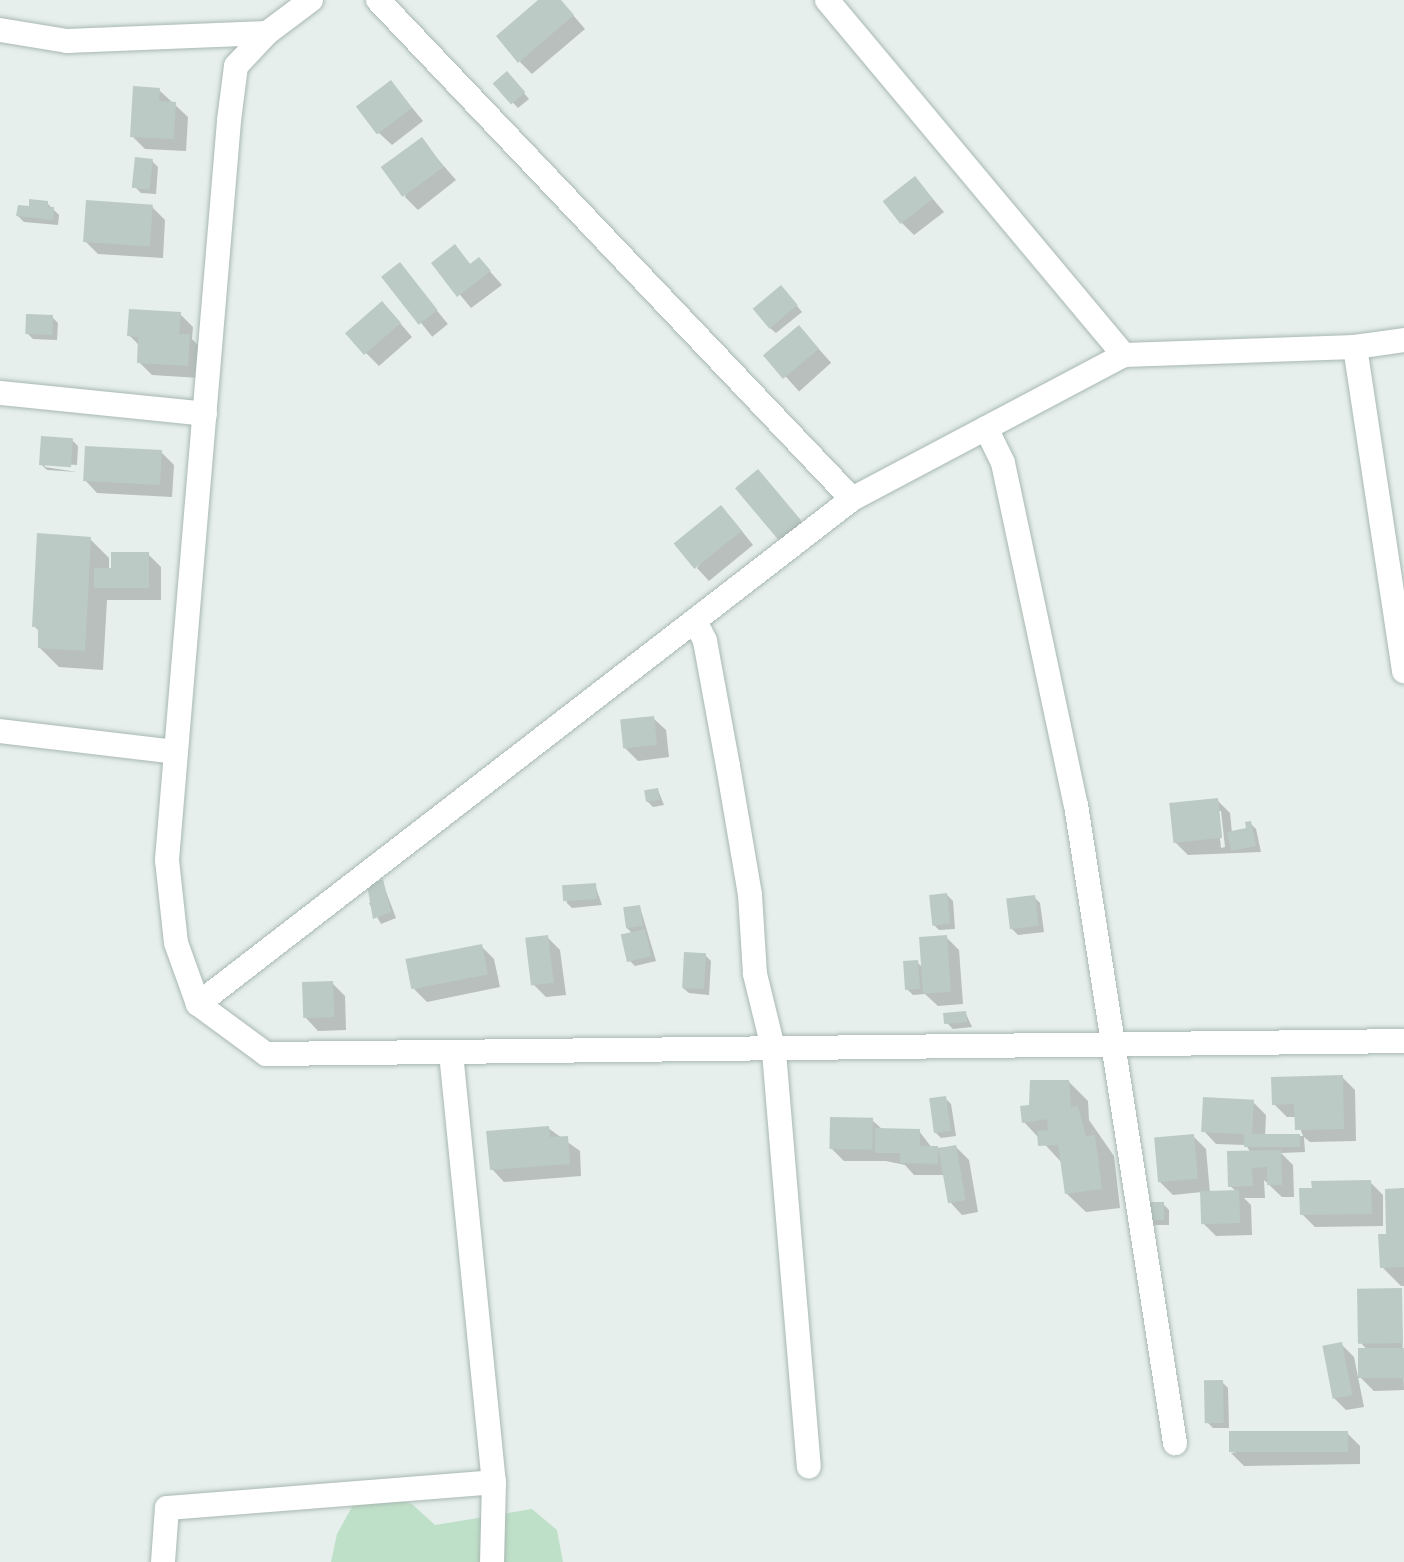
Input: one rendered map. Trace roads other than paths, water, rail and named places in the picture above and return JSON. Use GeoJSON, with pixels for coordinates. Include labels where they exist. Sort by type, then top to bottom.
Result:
{"type":"FeatureCollection","features":[{"type":"Feature","properties":{"kind":"street"},"geometry":{"type":"LineString","coordinates":[[311,0],[267,33],[236,66],[167,860],[176,943],[198,1004],[266,1054],[774,1052],[1404,1041]]}},
{"type":"Feature","properties":{"kind":"street"},"geometry":{"type":"LineString","coordinates":[[378,0],[852,499]]}},
{"type":"Feature","properties":{"kind":"street"},"geometry":{"type":"LineString","coordinates":[[827,0],[1124,355]]}},
{"type":"Feature","properties":{"kind":"street"},"geometry":{"type":"LineString","coordinates":[[0,30],[67,41],[267,33]]}},
{"type":"Feature","properties":{"kind":"street"},"geometry":{"type":"LineString","coordinates":[[198,1004],[852,499],[1124,355],[1355,347],[1404,340]]}},
{"type":"Feature","properties":{"kind":"street"},"geometry":{"type":"LineString","coordinates":[[1355,347],[1404,671]]}},
{"type":"Feature","properties":{"kind":"street"},"geometry":{"type":"LineString","coordinates":[[0,393],[205,414]]}},
{"type":"Feature","properties":{"kind":"street"},"geometry":{"type":"LineString","coordinates":[[986,428],[1003,463],[1072,789],[1115,1045],[1175,1443]]}},
{"type":"Feature","properties":{"kind":"street"},"geometry":{"type":"LineString","coordinates":[[695,621],[705,641],[725,750],[750,895],[755,974],[774,1052],[809,1467]]}},
{"type":"Feature","properties":{"kind":"street"},"geometry":{"type":"LineString","coordinates":[[0,731],[176,752]]}},
{"type":"Feature","properties":{"kind":"street"},"geometry":{"type":"LineString","coordinates":[[451,1053],[494,1482],[492,1562]]}},
{"type":"Feature","properties":{"kind":"street"},"geometry":{"type":"LineString","coordinates":[[163,1562],[167,1508],[494,1482]]}}]}
